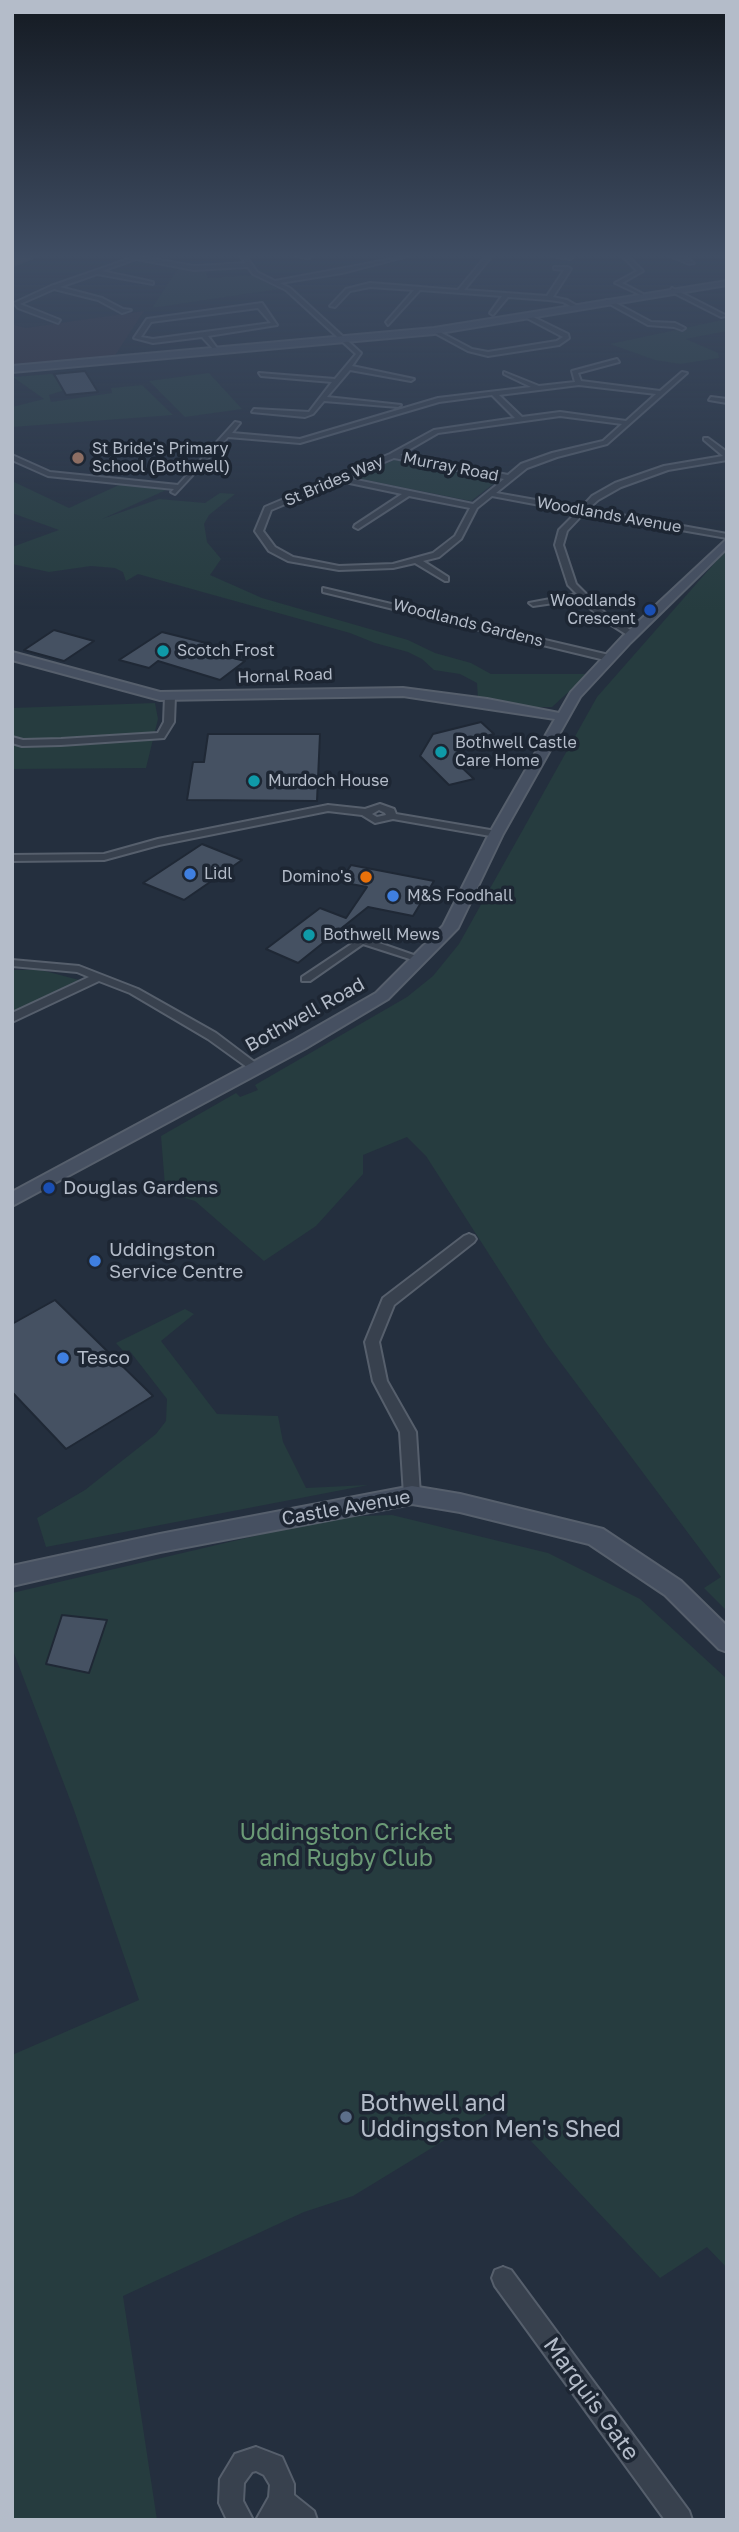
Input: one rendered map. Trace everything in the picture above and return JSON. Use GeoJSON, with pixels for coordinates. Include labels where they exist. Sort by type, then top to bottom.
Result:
{"type":"FeatureCollection","features":[{"type":"Feature","properties":{"kind":"street"},"geometry":{"type":"LineString","coordinates":[[263,374],[338,381]]}},
{"type":"Feature","properties":{"kind":"street"},"geometry":{"type":"LineString","coordinates":[[261,412],[305,415],[311,413],[344,374]]}},
{"type":"Feature","properties":{"kind":"street"},"geometry":{"type":"LineString","coordinates":[[384,374],[411,379]]}},
{"type":"Feature","properties":{"kind":"street"},"geometry":{"type":"LineString","coordinates":[[509,374],[539,387]]}},
{"type":"Feature","properties":{"kind":"street"},"geometry":{"type":"LineString","coordinates":[[575,374],[579,383]]}},
{"type":"Feature","properties":{"kind":"street"},"geometry":{"type":"LineString","coordinates":[[339,478],[474,507],[524,466],[606,443],[683,374]]}},
{"type":"Feature","properties":{"kind":"street"},"geometry":{"type":"LineString","coordinates":[[227,435],[307,440],[438,400],[579,383],[662,393]]}},
{"type":"Feature","properties":{"kind":"street"},"geometry":{"type":"LineString","coordinates":[[493,393],[519,418]]}},
{"type":"Feature","properties":{"kind":"street"},"geometry":{"type":"LineString","coordinates":[[322,399],[398,405]]}},
{"type":"Feature","properties":{"kind":"street"},"geometry":{"type":"LineString","coordinates":[[711,399],[727,401]]}},
{"type":"Feature","properties":{"kind":"street","name":"St Brides Way"},"geometry":{"type":"LineString","coordinates":[[474,507],[450,547],[418,561],[379,568],[339,568],[291,558],[272,549],[258,531],[268,509],[393,456],[436,431],[560,414],[628,423]]}},
{"type":"Feature","properties":{"kind":"street"},"geometry":{"type":"LineString","coordinates":[[12,457],[48,474],[176,489],[237,423]]}},
{"type":"Feature","properties":{"kind":"street"},"geometry":{"type":"LineString","coordinates":[[706,439],[727,457]]}},
{"type":"Feature","properties":{"kind":"street","name":"Murray Road"},"geometry":{"type":"LineString","coordinates":[[393,456],[510,478]]}},
{"type":"Feature","properties":{"kind":"street"},"geometry":{"type":"LineString","coordinates":[[630,637],[582,596],[567,577],[559,545],[563,530],[595,498],[643,475],[727,457]]}},
{"type":"Feature","properties":{"kind":"street"},"geometry":{"type":"LineString","coordinates":[[359,527],[407,494]]}},
{"type":"Feature","properties":{"kind":"street","name":"Woodlands Avenue"},"geometry":{"type":"LineString","coordinates":[[491,494],[727,536]]}},
{"type":"Feature","properties":{"kind":"street","name":"Bothwell Road"},"geometry":{"type":"LineString","coordinates":[[12,1200],[382,996],[450,928],[496,834],[575,695],[727,542]]}},
{"type":"Feature","properties":{"kind":"street"},"geometry":{"type":"LineString","coordinates":[[418,561],[445,579]]}},
{"type":"Feature","properties":{"kind":"street","name":"Woodlands Gardens"},"geometry":{"type":"LineString","coordinates":[[326,590],[609,658]]}},
{"type":"Feature","properties":{"kind":"street"},"geometry":{"type":"LineString","coordinates":[[533,603],[582,596]]}},
{"type":"Feature","properties":{"kind":"street","name":"Hornal Road"},"geometry":{"type":"LineString","coordinates":[[12,656],[160,696],[403,692],[487,703],[562,718]]}},
{"type":"Feature","properties":{"kind":"street"},"geometry":{"type":"LineString","coordinates":[[12,740],[22,743],[61,742],[161,736],[169,722],[170,696]]}},
{"type":"Feature","properties":{"kind":"street"},"geometry":{"type":"LineString","coordinates":[[12,858],[104,857],[158,842],[328,808],[367,812],[369,817],[375,820],[391,816],[496,834]]}},
{"type":"Feature","properties":{"kind":"street"},"geometry":{"type":"LineString","coordinates":[[306,979],[362,940],[419,959]]}},
{"type":"Feature","properties":{"kind":"street"},"geometry":{"type":"LineString","coordinates":[[12,963],[37,963],[79,969],[99,977],[174,1012],[255,1067]]}},
{"type":"Feature","properties":{"kind":"street"},"geometry":{"type":"LineString","coordinates":[[12,1018],[99,977]]}},
{"type":"Feature","properties":{"kind":"street"},"geometry":{"type":"LineString","coordinates":[[412,1495],[408,1432],[380,1381],[372,1342],[388,1302],[469,1239]]}},
{"type":"Feature","properties":{"kind":"street","name":"Castle Avenue"},"geometry":{"type":"LineString","coordinates":[[12,1576],[160,1543],[412,1495],[460,1503],[595,1536],[673,1588],[727,1642]]}},
{"type":"Feature","properties":{"kind":"street","name":"Marquis Gate"},"geometry":{"type":"LineString","coordinates":[[503,2278],[680,2520]]}},
{"type":"Feature","properties":{"kind":"street"},"geometry":{"type":"LineString","coordinates":[[242,2520],[231,2503],[229,2490],[232,2479],[244,2463],[256,2459],[273,2466],[282,2484],[274,2511],[305,2520]]}},
{"type":"Feature","properties":{"kind":"green space"},"geometry":{"type":"Polygon","coordinates":[[[52,374],[65,390],[49,395],[51,402],[112,393],[111,388],[142,385],[173,415],[12,427],[12,407],[44,399],[13,377],[52,374]]]}},
{"type":"Feature","properties":{"kind":"green space"},"geometry":{"type":"Polygon","coordinates":[[[210,374],[242,409],[185,417],[149,381],[210,374]]]}},
{"type":"Feature","properties":{"kind":"green space"},"geometry":{"type":"Polygon","coordinates":[[[395,460],[497,481],[471,501],[351,477],[395,460]]]}},
{"type":"Feature","properties":{"kind":"green space"},"geometry":{"type":"Polygon","coordinates":[[[12,481],[69,508],[121,484],[166,490],[102,519],[159,499],[205,503],[220,493],[235,494],[209,515],[204,524],[207,542],[221,559],[210,575],[262,598],[408,640],[435,653],[471,663],[491,674],[588,674],[552,707],[532,707],[478,698],[477,683],[460,674],[434,670],[422,659],[408,652],[350,633],[138,574],[126,581],[123,572],[115,568],[91,566],[49,572],[12,564],[12,547],[59,530],[12,513],[12,481]]]}},
{"type":"Feature","properties":{"kind":"green space"},"geometry":{"type":"Polygon","coordinates":[[[727,549],[727,1611],[704,1588],[721,1577],[546,1343],[426,1156],[407,1137],[363,1155],[363,1174],[316,1226],[264,1261],[195,1201],[171,1194],[165,1186],[161,1136],[236,1093],[240,1097],[258,1090],[255,1085],[407,997],[433,976],[459,944],[597,697],[727,549]]]}},
{"type":"Feature","properties":{"kind":"green space"},"geometry":{"type":"Polygon","coordinates":[[[155,703],[158,719],[146,768],[12,769],[12,708],[155,703]]]}},
{"type":"Feature","properties":{"kind":"green space"},"geometry":{"type":"Polygon","coordinates":[[[12,970],[41,970],[79,980],[12,1012],[12,970]]]}},
{"type":"Feature","properties":{"kind":"green space"},"geometry":{"type":"Polygon","coordinates":[[[185,1309],[194,1314],[161,1341],[217,1414],[278,1416],[283,1442],[306,1488],[368,1485],[46,1547],[37,1518],[85,1490],[156,1434],[166,1421],[167,1399],[129,1350],[124,1352],[116,1343],[185,1309]]]}},
{"type":"Feature","properties":{"kind":"green space","name":"Uddingston Cricket and Rugby Club"},"geometry":{"type":"Polygon","coordinates":[[[392,1515],[548,1553],[640,1599],[727,1679],[727,2268],[707,2247],[660,2278],[499,2107],[353,2196],[304,2212],[123,2296],[157,2520],[12,2520],[12,2055],[139,2000],[74,1810],[12,1648],[12,1593],[336,1517],[392,1515]]]}},
{"type":"Feature","properties":{"kind":"building"},"geometry":{"type":"Polygon","coordinates":[[[54,374],[87,374],[98,392],[66,395],[54,374]]]}},
{"type":"Feature","properties":{"kind":"building"},"geometry":{"type":"Polygon","coordinates":[[[54,630],[94,641],[64,661],[24,650],[54,630]]]}},
{"type":"Feature","properties":{"kind":"building"},"geometry":{"type":"Polygon","coordinates":[[[162,632],[206,643],[198,649],[245,661],[220,680],[158,661],[149,668],[119,660],[162,632]]]}},
{"type":"Feature","properties":{"kind":"building","name":"Bothwell Castle Care Home"},"geometry":{"type":"Polygon","coordinates":[[[481,722],[494,734],[469,740],[455,761],[474,779],[449,785],[420,756],[433,734],[481,722]]]}},
{"type":"Feature","properties":{"kind":"building","name":"Murdoch House"},"geometry":{"type":"Polygon","coordinates":[[[208,734],[320,734],[317,801],[187,800],[193,762],[204,762],[208,734]]]}},
{"type":"Feature","properties":{"kind":"building","name":"Lidl"},"geometry":{"type":"Polygon","coordinates":[[[202,844],[242,860],[184,900],[143,883],[202,844]]]}},
{"type":"Feature","properties":{"kind":"building"},"geometry":{"type":"Polygon","coordinates":[[[351,865],[434,881],[413,916],[368,907],[298,963],[266,949],[320,908],[346,918],[367,887],[340,882],[351,865]]]}},
{"type":"Feature","properties":{"kind":"building","name":"Tesco"},"geometry":{"type":"Polygon","coordinates":[[[55,1300],[153,1396],[66,1449],[12,1392],[12,1324],[55,1300]]]}},
{"type":"Feature","properties":{"kind":"building"},"geometry":{"type":"Polygon","coordinates":[[[62,1615],[107,1620],[89,1673],[46,1664],[62,1615]]]}},
{"type":"Feature","properties":{"kind":"place","name":"St Bride's Primary School (Bothwell)"},"geometry":{"type":"Point","coordinates":[78,458]}},
{"type":"Feature","properties":{"kind":"place","name":"Woodlands Crescent"},"geometry":{"type":"Point","coordinates":[650,610]}},
{"type":"Feature","properties":{"kind":"place","name":"Scotch Frost"},"geometry":{"type":"Point","coordinates":[163,651]}},
{"type":"Feature","properties":{"kind":"place","name":"Bothwell Castle Care Home"},"geometry":{"type":"Point","coordinates":[441,752]}},
{"type":"Feature","properties":{"kind":"place","name":"Murdoch House"},"geometry":{"type":"Point","coordinates":[254,781]}},
{"type":"Feature","properties":{"kind":"place","name":"Lidl"},"geometry":{"type":"Point","coordinates":[190,874]}},
{"type":"Feature","properties":{"kind":"place","name":"Domino's"},"geometry":{"type":"Point","coordinates":[366,877]}},
{"type":"Feature","properties":{"kind":"place","name":"M&S Foodhall"},"geometry":{"type":"Point","coordinates":[393,896]}},
{"type":"Feature","properties":{"kind":"place","name":"Bothwell Mews"},"geometry":{"type":"Point","coordinates":[309,935]}},
{"type":"Feature","properties":{"kind":"place","name":"Douglas Gardens"},"geometry":{"type":"Point","coordinates":[49,1188]}},
{"type":"Feature","properties":{"kind":"place","name":"Uddingston Service Centre"},"geometry":{"type":"Point","coordinates":[95,1261]}},
{"type":"Feature","properties":{"kind":"place","name":"Tesco"},"geometry":{"type":"Point","coordinates":[63,1358]}},
{"type":"Feature","properties":{"kind":"place","name":"Bothwell and Uddingston Men's Shed"},"geometry":{"type":"Point","coordinates":[346,2117]}}]}
